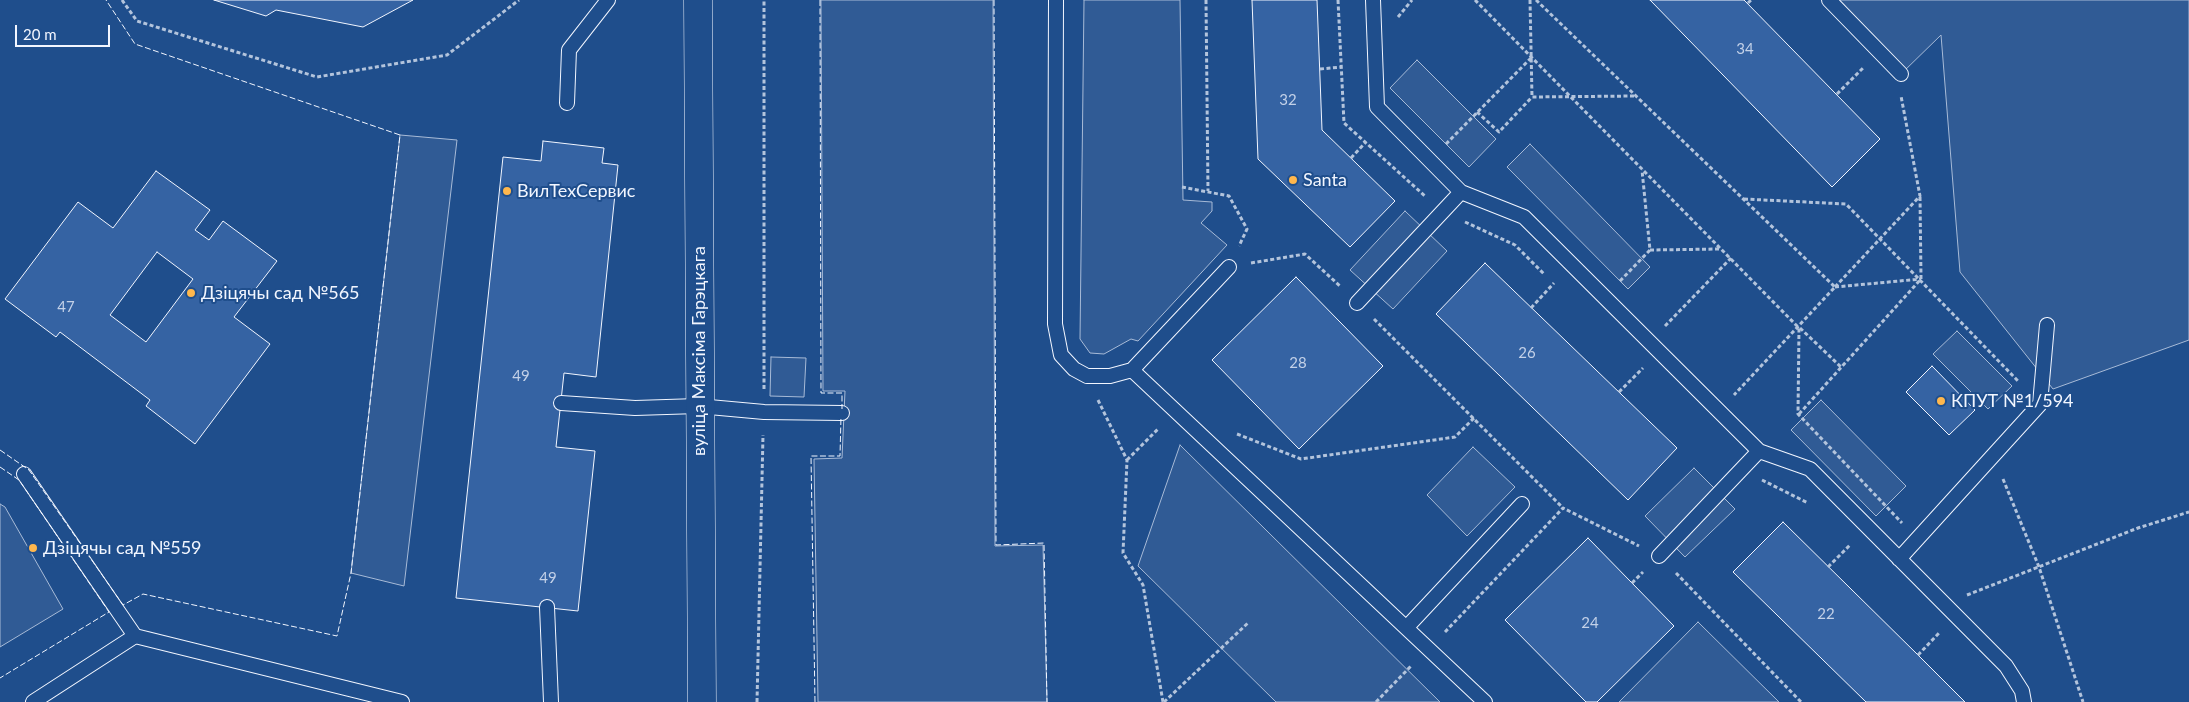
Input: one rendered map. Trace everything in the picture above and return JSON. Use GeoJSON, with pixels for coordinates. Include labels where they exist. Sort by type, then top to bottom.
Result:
{"type":"FeatureCollection","features":[{"type":"Feature","properties":{"kind":"main road","name":"вуліца Максіма Гарэцкага"},"geometry":{"type":"LineString","coordinates":[[698,0],[698,406],[702,702]]}},
{"type":"Feature","properties":{"kind":"lane"},"geometry":{"type":"LineString","coordinates":[[567,103],[569,50],[608,0]]}},
{"type":"Feature","properties":{"kind":"lane"},"geometry":{"type":"LineString","coordinates":[[1056,0],[1055,324],[1061,355],[1074,368],[1087,376],[1110,376],[1132,370],[1228,267]]}},
{"type":"Feature","properties":{"kind":"lane"},"geometry":{"type":"LineString","coordinates":[[1373,0],[1376,107],[1461,192],[1524,217],[1759,451],[1810,468],[2006,666],[2022,691],[2024,702]]}},
{"type":"Feature","properties":{"kind":"lane"},"geometry":{"type":"LineString","coordinates":[[1828,0],[1901,74]]}},
{"type":"Feature","properties":{"kind":"lane"},"geometry":{"type":"LineString","coordinates":[[1358,303],[1461,192]]}},
{"type":"Feature","properties":{"kind":"lane"},"geometry":{"type":"LineString","coordinates":[[1898,559],[2040,404],[2047,325]]}},
{"type":"Feature","properties":{"kind":"lane"},"geometry":{"type":"LineString","coordinates":[[1132,370],[1177,410],[1484,702]]}},
{"type":"Feature","properties":{"kind":"lane"},"geometry":{"type":"LineString","coordinates":[[561,403],[635,408],[698,406],[764,412],[842,413]]}},
{"type":"Feature","properties":{"kind":"lane"},"geometry":{"type":"LineString","coordinates":[[1659,556],[1759,451]]}},
{"type":"Feature","properties":{"kind":"lane"},"geometry":{"type":"LineString","coordinates":[[24,474],[135,636],[402,702]]}},
{"type":"Feature","properties":{"kind":"lane"},"geometry":{"type":"LineString","coordinates":[[1407,627],[1522,504]]}},
{"type":"Feature","properties":{"kind":"lane"},"geometry":{"type":"LineString","coordinates":[[546,607],[551,702]]}},
{"type":"Feature","properties":{"kind":"lane"},"geometry":{"type":"LineString","coordinates":[[33,702],[135,636]]}},
{"type":"Feature","properties":{"kind":"path"},"geometry":{"type":"LineString","coordinates":[[122,0],[137,21],[317,77],[447,55],[519,0]]}},
{"type":"Feature","properties":{"kind":"path"},"geometry":{"type":"LineString","coordinates":[[757,702],[764,412],[764,0]]}},
{"type":"Feature","properties":{"kind":"path"},"geometry":{"type":"LineString","coordinates":[[1206,0],[1208,191]]}},
{"type":"Feature","properties":{"kind":"path"},"geometry":{"type":"LineString","coordinates":[[1475,0],[1799,328],[1841,367]]}},
{"type":"Feature","properties":{"kind":"path"},"geometry":{"type":"LineString","coordinates":[[1477,112],[1499,132],[1532,97],[1530,0]]}},
{"type":"Feature","properties":{"kind":"path"},"geometry":{"type":"LineString","coordinates":[[1536,0],[1835,287],[1921,280]]}},
{"type":"Feature","properties":{"kind":"path"},"geometry":{"type":"LineString","coordinates":[[1748,3],[1751,0]]}},
{"type":"Feature","properties":{"kind":"path"},"geometry":{"type":"LineString","coordinates":[[1837,94],[1879,51]]}},
{"type":"Feature","properties":{"kind":"path"},"geometry":{"type":"LineString","coordinates":[[1429,160],[1532,57]]}},
{"type":"Feature","properties":{"kind":"path"},"geometry":{"type":"LineString","coordinates":[[1320,69],[1342,67]]}},
{"type":"Feature","properties":{"kind":"path"},"geometry":{"type":"LineString","coordinates":[[1798,414],[1921,280],[1920,196],[1901,100],[1901,74]]}},
{"type":"Feature","properties":{"kind":"path"},"geometry":{"type":"LineString","coordinates":[[1532,97],[1635,96]]}},
{"type":"Feature","properties":{"kind":"path"},"geometry":{"type":"LineString","coordinates":[[1351,158],[1366,142]]}},
{"type":"Feature","properties":{"kind":"path"},"geometry":{"type":"LineString","coordinates":[[1642,169],[1650,250]]}},
{"type":"Feature","properties":{"kind":"path"},"geometry":{"type":"LineString","coordinates":[[1719,411],[1799,328],[1920,196]]}},
{"type":"Feature","properties":{"kind":"path"},"geometry":{"type":"LineString","coordinates":[[1744,199],[1846,204],[2040,404]]}},
{"type":"Feature","properties":{"kind":"path"},"geometry":{"type":"LineString","coordinates":[[1605,297],[1650,250],[1721,249]]}},
{"type":"Feature","properties":{"kind":"path"},"geometry":{"type":"LineString","coordinates":[[1650,342],[1731,258]]}},
{"type":"Feature","properties":{"kind":"path"},"geometry":{"type":"LineString","coordinates":[[1531,308],[1554,283]]}},
{"type":"Feature","properties":{"kind":"path"},"geometry":{"type":"LineString","coordinates":[[1799,328],[1798,414],[1917,539]]}},
{"type":"Feature","properties":{"kind":"path"},"geometry":{"type":"LineString","coordinates":[[1619,392],[1643,368]]}},
{"type":"Feature","properties":{"kind":"path"},"geometry":{"type":"LineString","coordinates":[[1087,376],[1127,460],[1123,553],[1144,585],[1163,702]]}},
{"type":"Feature","properties":{"kind":"path"},"geometry":{"type":"LineString","coordinates":[[1127,460],[1177,410]]}},
{"type":"Feature","properties":{"kind":"path"},"geometry":{"type":"LineString","coordinates":[[1230,431],[1301,459],[1455,437],[1474,418]]}},
{"type":"Feature","properties":{"kind":"path"},"geometry":{"type":"LineString","coordinates":[[1994,456],[2039,567],[2083,702]]}},
{"type":"Feature","properties":{"kind":"path"},"geometry":{"type":"LineString","coordinates":[[1376,702],[1563,508],[1659,556],[1801,702]]}},
{"type":"Feature","properties":{"kind":"path"},"geometry":{"type":"LineString","coordinates":[[1945,604],[2138,528],[2189,512]]}},
{"type":"Feature","properties":{"kind":"path"},"geometry":{"type":"LineString","coordinates":[[1828,567],[1851,544]]}},
{"type":"Feature","properties":{"kind":"path"},"geometry":{"type":"LineString","coordinates":[[1963,588],[1970,594]]}},
{"type":"Feature","properties":{"kind":"path"},"geometry":{"type":"LineString","coordinates":[[1163,702],[1249,622]]}},
{"type":"Feature","properties":{"kind":"path"},"geometry":{"type":"LineString","coordinates":[[1918,655],[1941,632]]}},
{"type":"Feature","properties":{"kind":"shaded area"},"geometry":{"type":"Polygon","coordinates":[[[821,0],[993,0],[995,546],[1043,545],[1047,702],[818,702],[814,459],[842,458],[845,391],[823,391],[821,0]]]}},
{"type":"Feature","properties":{"kind":"shaded area"},"geometry":{"type":"Polygon","coordinates":[[[1084,0],[1180,0],[1183,200],[1212,202],[1212,211],[1201,223],[1227,245],[1138,341],[1131,339],[1104,354],[1090,353],[1080,339],[1084,0]]]}},
{"type":"Feature","properties":{"kind":"shaded area"},"geometry":{"type":"Polygon","coordinates":[[[1829,0],[2189,0],[2189,340],[2053,389],[1960,272],[1941,35],[1901,74],[1829,0]]]}},
{"type":"Feature","properties":{"kind":"shaded area"},"geometry":{"type":"Polygon","coordinates":[[[1417,60],[1496,139],[1469,167],[1390,88],[1417,60]]]}},
{"type":"Feature","properties":{"kind":"shaded area"},"geometry":{"type":"Polygon","coordinates":[[[400,135],[457,140],[404,586],[351,573],[400,135]]]}},
{"type":"Feature","properties":{"kind":"shaded area"},"geometry":{"type":"Polygon","coordinates":[[[1530,144],[1650,267],[1628,289],[1507,167],[1530,144]]]}},
{"type":"Feature","properties":{"kind":"shaded area"},"geometry":{"type":"Polygon","coordinates":[[[1405,211],[1447,251],[1393,309],[1350,270],[1405,211]]]}},
{"type":"Feature","properties":{"kind":"shaded area"},"geometry":{"type":"Polygon","coordinates":[[[1957,331],[2012,386],[1988,409],[1933,354],[1957,331]]]}},
{"type":"Feature","properties":{"kind":"shaded area"},"geometry":{"type":"Polygon","coordinates":[[[771,357],[806,358],[804,397],[770,396],[771,357]]]}},
{"type":"Feature","properties":{"kind":"shaded area"},"geometry":{"type":"Polygon","coordinates":[[[1821,400],[1906,486],[1876,516],[1791,430],[1821,400]]]}},
{"type":"Feature","properties":{"kind":"shaded area"},"geometry":{"type":"Polygon","coordinates":[[[1180,445],[1440,702],[1276,702],[1138,566],[1180,445]]]}},
{"type":"Feature","properties":{"kind":"shaded area"},"geometry":{"type":"Polygon","coordinates":[[[1473,447],[1515,487],[1467,536],[1427,495],[1473,447]]]}},
{"type":"Feature","properties":{"kind":"shaded area"},"geometry":{"type":"Polygon","coordinates":[[[1694,468],[1735,509],[1685,557],[1645,516],[1694,468]]]}},
{"type":"Feature","properties":{"kind":"shaded area"},"geometry":{"type":"Polygon","coordinates":[[[0,504],[5,507],[63,609],[0,647],[0,504]]]}},
{"type":"Feature","properties":{"kind":"shaded area"},"geometry":{"type":"Polygon","coordinates":[[[1698,622],[1779,702],[1619,702],[1698,622]]]}},
{"type":"Feature","properties":{"kind":"building"},"geometry":{"type":"Polygon","coordinates":[[[214,0],[413,0],[363,27],[276,10],[266,16],[214,0]]]}},
{"type":"Feature","properties":{"kind":"building"},"geometry":{"type":"Polygon","coordinates":[[[1252,0],[1317,0],[1322,130],[1395,201],[1350,247],[1258,159],[1252,0]]]}},
{"type":"Feature","properties":{"kind":"building"},"geometry":{"type":"Polygon","coordinates":[[[1650,0],[1744,0],[1880,139],[1832,187],[1650,0]]]}},
{"type":"Feature","properties":{"kind":"building"},"geometry":{"type":"Polygon","coordinates":[[[543,141],[604,148],[602,163],[618,165],[596,377],[564,373],[556,447],[595,451],[578,611],[456,598],[503,157],[541,161],[543,141]]]}},
{"type":"Feature","properties":{"kind":"building"},"geometry":{"type":"Polygon","coordinates":[[[156,171],[210,210],[195,230],[209,240],[223,221],[277,261],[234,317],[270,344],[195,444],[146,406],[150,400],[60,332],[56,337],[5,299],[78,202],[113,228],[156,171]],[[157,252],[110,315],[146,342],[193,279],[157,252]]]}},
{"type":"Feature","properties":{"kind":"building"},"geometry":{"type":"Polygon","coordinates":[[[1485,263],[1677,448],[1628,500],[1436,314],[1485,263]]]}},
{"type":"Feature","properties":{"kind":"building"},"geometry":{"type":"Polygon","coordinates":[[[1296,277],[1383,366],[1299,449],[1212,360],[1296,277]]]}},
{"type":"Feature","properties":{"kind":"building","name":"КПУТ №1/594"},"geometry":{"type":"Polygon","coordinates":[[[1932,366],[1975,410],[1949,435],[1906,392],[1932,366]]]}},
{"type":"Feature","properties":{"kind":"building"},"geometry":{"type":"Polygon","coordinates":[[[1783,522],[1965,702],[1866,702],[1733,572],[1783,522]]]}},
{"type":"Feature","properties":{"kind":"building"},"geometry":{"type":"Polygon","coordinates":[[[1588,538],[1674,626],[1597,702],[1586,702],[1505,620],[1588,538]]]}},
{"type":"Feature","properties":{"kind":"fence"},"geometry":{"type":"LineString","coordinates":[[0,450],[29,470],[123,605],[143,594],[337,636],[351,573],[400,135],[135,44],[106,0]]}},
{"type":"Feature","properties":{"kind":"fence"},"geometry":{"type":"LineString","coordinates":[[820,0],[821,393],[842,393],[842,409]]}},
{"type":"Feature","properties":{"kind":"fence"},"geometry":{"type":"LineString","coordinates":[[994,0],[996,545],[1044,543],[1047,702]]}},
{"type":"Feature","properties":{"kind":"fence"},"geometry":{"type":"LineString","coordinates":[[815,702],[811,456],[840,456],[841,417]]}},
{"type":"Feature","properties":{"kind":"fence"},"geometry":{"type":"LineString","coordinates":[[0,467],[19,480],[109,612],[0,678]]}},
{"type":"Feature","properties":{"kind":"place","name":"Santa"},"geometry":{"type":"Point","coordinates":[1293,180]}},
{"type":"Feature","properties":{"kind":"place","name":"ВилТехСервис"},"geometry":{"type":"Point","coordinates":[507,191]}},
{"type":"Feature","properties":{"kind":"place","name":"Дзіцячы сад №565"},"geometry":{"type":"Point","coordinates":[191,293]}},
{"type":"Feature","properties":{"kind":"place","name":"КПУТ №1/594"},"geometry":{"type":"Point","coordinates":[1941,401]}},
{"type":"Feature","properties":{"kind":"place","name":"Дзіцячы сад №559"},"geometry":{"type":"Point","coordinates":[33,548]}}]}
